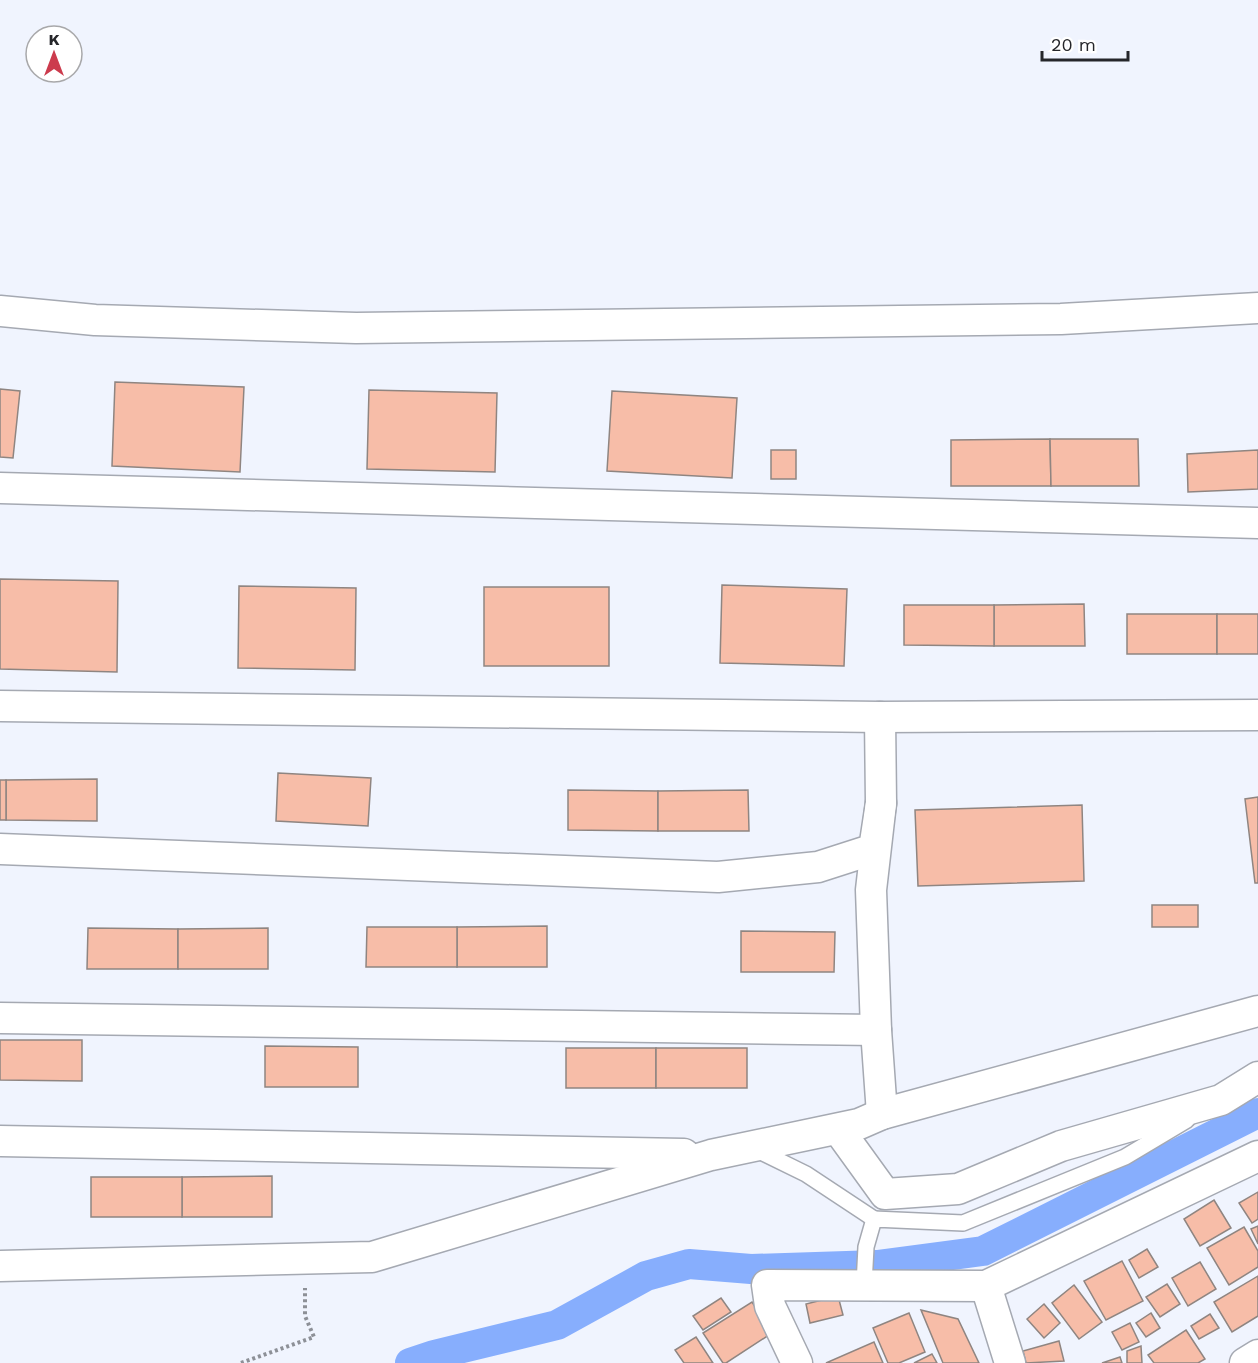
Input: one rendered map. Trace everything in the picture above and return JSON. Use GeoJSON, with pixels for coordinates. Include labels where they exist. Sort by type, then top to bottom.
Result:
{"type":"FeatureCollection","features":[{"type":"Feature","properties":{"kind":"street"},"geometry":{"type":"LineString","coordinates":[[0,311],[95,320],[356,328],[1061,319],[1258,308]]}},
{"type":"Feature","properties":{"kind":"street"},"geometry":{"type":"LineString","coordinates":[[0,488],[1258,524]]}},
{"type":"Feature","properties":{"kind":"street"},"geometry":{"type":"LineString","coordinates":[[0,706],[880,717],[1258,715]]}},
{"type":"Feature","properties":{"kind":"street"},"geometry":{"type":"LineString","coordinates":[[880,717],[881,803],[872,890],[876,1030],[882,1114]]}},
{"type":"Feature","properties":{"kind":"street"},"geometry":{"type":"LineString","coordinates":[[0,849],[718,877],[818,867],[874,849],[881,803]]}},
{"type":"Feature","properties":{"kind":"street"},"geometry":{"type":"LineString","coordinates":[[0,1266],[372,1257],[711,1155],[859,1124],[882,1114],[1258,1011]]}},
{"type":"Feature","properties":{"kind":"street"},"geometry":{"type":"LineString","coordinates":[[0,1018],[876,1030]]}},
{"type":"Feature","properties":{"kind":"street"},"geometry":{"type":"LineString","coordinates":[[838,1129],[885,1194],[958,1190],[1061,1146],[1221,1100],[1258,1077]]}},
{"type":"Feature","properties":{"kind":"street"},"geometry":{"type":"LineString","coordinates":[[0,1141],[711,1155]]}},
{"type":"Feature","properties":{"kind":"street"},"geometry":{"type":"LineString","coordinates":[[796,1363],[770,1306],[767,1285],[864,1282],[986,1286],[1258,1156]]}},
{"type":"Feature","properties":{"kind":"street"},"geometry":{"type":"LineString","coordinates":[[986,1286],[1010,1363]]}},
{"type":"Feature","properties":{"kind":"street"},"geometry":{"type":"LineString","coordinates":[[1245,1363],[1258,1355]]}},
{"type":"Feature","properties":{"kind":"lane"},"geometry":{"type":"LineString","coordinates":[[749,1147],[806,1174],[874,1219],[963,1223],[1125,1157],[1221,1100]]}},
{"type":"Feature","properties":{"kind":"lane"},"geometry":{"type":"LineString","coordinates":[[864,1282],[866,1247],[874,1219]]}},
{"type":"Feature","properties":{"kind":"path"},"geometry":{"type":"LineString","coordinates":[[242,1363],[314,1337],[305,1316],[306,1259]]}},
{"type":"Feature","properties":{"kind":"building"},"geometry":{"type":"Polygon","coordinates":[[[115,382],[244,387],[240,472],[112,466],[115,382]]]}},
{"type":"Feature","properties":{"kind":"building"},"geometry":{"type":"Polygon","coordinates":[[[0,389],[20,391],[13,458],[0,457],[0,389]]]}},
{"type":"Feature","properties":{"kind":"building"},"geometry":{"type":"Polygon","coordinates":[[[369,390],[497,393],[495,472],[367,469],[369,390]]]}},
{"type":"Feature","properties":{"kind":"building"},"geometry":{"type":"Polygon","coordinates":[[[612,391],[737,398],[732,478],[607,471],[612,391]]]}},
{"type":"Feature","properties":{"kind":"building"},"geometry":{"type":"Polygon","coordinates":[[[1050,439],[1051,486],[951,486],[951,440],[1050,439]]]}},
{"type":"Feature","properties":{"kind":"building"},"geometry":{"type":"Polygon","coordinates":[[[1050,439],[1138,439],[1139,486],[1051,486],[1050,439]]]}},
{"type":"Feature","properties":{"kind":"building"},"geometry":{"type":"Polygon","coordinates":[[[771,450],[796,450],[796,479],[771,479],[771,450]]]}},
{"type":"Feature","properties":{"kind":"building"},"geometry":{"type":"Polygon","coordinates":[[[1258,450],[1258,489],[1188,492],[1187,454],[1258,450]]]}},
{"type":"Feature","properties":{"kind":"building"},"geometry":{"type":"Polygon","coordinates":[[[0,579],[118,581],[117,672],[0,669],[0,579]]]}},
{"type":"Feature","properties":{"kind":"building"},"geometry":{"type":"Polygon","coordinates":[[[722,585],[847,589],[844,666],[720,663],[722,585]]]}},
{"type":"Feature","properties":{"kind":"building"},"geometry":{"type":"Polygon","coordinates":[[[239,586],[356,588],[355,670],[238,668],[239,586]]]}},
{"type":"Feature","properties":{"kind":"building"},"geometry":{"type":"Polygon","coordinates":[[[484,587],[609,587],[609,666],[484,666],[484,587]]]}},
{"type":"Feature","properties":{"kind":"building"},"geometry":{"type":"Polygon","coordinates":[[[1084,604],[1085,646],[994,646],[994,605],[1084,604]]]}},
{"type":"Feature","properties":{"kind":"building"},"geometry":{"type":"Polygon","coordinates":[[[904,605],[994,605],[994,646],[904,645],[904,605]]]}},
{"type":"Feature","properties":{"kind":"building"},"geometry":{"type":"Polygon","coordinates":[[[1127,614],[1217,614],[1217,654],[1127,654],[1127,614]]]}},
{"type":"Feature","properties":{"kind":"building"},"geometry":{"type":"Polygon","coordinates":[[[1217,614],[1258,614],[1258,654],[1217,654],[1217,614]]]}},
{"type":"Feature","properties":{"kind":"building"},"geometry":{"type":"Polygon","coordinates":[[[278,773],[371,778],[368,826],[276,821],[278,773]]]}},
{"type":"Feature","properties":{"kind":"building"},"geometry":{"type":"Polygon","coordinates":[[[97,779],[97,821],[6,820],[6,780],[97,779]]]}},
{"type":"Feature","properties":{"kind":"building"},"geometry":{"type":"Polygon","coordinates":[[[0,780],[6,780],[6,820],[0,820],[0,780]]]}},
{"type":"Feature","properties":{"kind":"building"},"geometry":{"type":"Polygon","coordinates":[[[568,790],[658,791],[658,831],[568,830],[568,790]]]}},
{"type":"Feature","properties":{"kind":"building"},"geometry":{"type":"Polygon","coordinates":[[[748,790],[749,831],[658,831],[658,791],[748,790]]]}},
{"type":"Feature","properties":{"kind":"building"},"geometry":{"type":"Polygon","coordinates":[[[1258,797],[1258,883],[1255,883],[1245,799],[1258,797]]]}},
{"type":"Feature","properties":{"kind":"building"},"geometry":{"type":"Polygon","coordinates":[[[1082,805],[1084,881],[918,886],[915,810],[1082,805]]]}},
{"type":"Feature","properties":{"kind":"building"},"geometry":{"type":"Polygon","coordinates":[[[1152,905],[1198,905],[1198,927],[1152,927],[1152,905]]]}},
{"type":"Feature","properties":{"kind":"building"},"geometry":{"type":"Polygon","coordinates":[[[547,926],[547,967],[457,967],[457,927],[547,926]]]}},
{"type":"Feature","properties":{"kind":"building"},"geometry":{"type":"Polygon","coordinates":[[[367,927],[457,927],[457,967],[366,967],[367,927]]]}},
{"type":"Feature","properties":{"kind":"building"},"geometry":{"type":"Polygon","coordinates":[[[88,928],[178,929],[178,969],[87,969],[88,928]]]}},
{"type":"Feature","properties":{"kind":"building"},"geometry":{"type":"Polygon","coordinates":[[[268,928],[268,969],[178,969],[178,929],[268,928]]]}},
{"type":"Feature","properties":{"kind":"building"},"geometry":{"type":"Polygon","coordinates":[[[741,931],[835,932],[834,972],[741,972],[741,931]]]}},
{"type":"Feature","properties":{"kind":"building"},"geometry":{"type":"Polygon","coordinates":[[[0,1040],[82,1040],[82,1081],[0,1080],[0,1040]]]}},
{"type":"Feature","properties":{"kind":"building"},"geometry":{"type":"Polygon","coordinates":[[[265,1046],[358,1047],[358,1087],[265,1087],[265,1046]]]}},
{"type":"Feature","properties":{"kind":"building"},"geometry":{"type":"Polygon","coordinates":[[[566,1048],[656,1048],[656,1088],[566,1088],[566,1048]]]}},
{"type":"Feature","properties":{"kind":"building"},"geometry":{"type":"Polygon","coordinates":[[[656,1048],[747,1048],[747,1088],[656,1088],[656,1048]]]}},
{"type":"Feature","properties":{"kind":"building"},"geometry":{"type":"Polygon","coordinates":[[[272,1176],[272,1217],[182,1217],[182,1177],[272,1176]]]}},
{"type":"Feature","properties":{"kind":"building"},"geometry":{"type":"Polygon","coordinates":[[[91,1177],[182,1177],[182,1217],[91,1217],[91,1177]]]}},
{"type":"Feature","properties":{"kind":"building"},"geometry":{"type":"Polygon","coordinates":[[[1258,1192],[1258,1219],[1252,1223],[1239,1203],[1258,1192]]]}},
{"type":"Feature","properties":{"kind":"building"},"geometry":{"type":"Polygon","coordinates":[[[1214,1200],[1231,1228],[1200,1246],[1184,1219],[1214,1200]]]}},
{"type":"Feature","properties":{"kind":"building"},"geometry":{"type":"Polygon","coordinates":[[[1258,1226],[1258,1244],[1251,1229],[1258,1226]]]}},
{"type":"Feature","properties":{"kind":"building"},"geometry":{"type":"Polygon","coordinates":[[[1244,1227],[1258,1251],[1258,1267],[1229,1285],[1207,1248],[1244,1227]]]}},
{"type":"Feature","properties":{"kind":"building"},"geometry":{"type":"Polygon","coordinates":[[[1147,1249],[1158,1267],[1139,1278],[1129,1260],[1147,1249]]]}},
{"type":"Feature","properties":{"kind":"building"},"geometry":{"type":"Polygon","coordinates":[[[1122,1261],[1143,1301],[1106,1320],[1084,1281],[1122,1261]]]}},
{"type":"Feature","properties":{"kind":"building"},"geometry":{"type":"Polygon","coordinates":[[[1200,1262],[1216,1289],[1188,1306],[1172,1278],[1200,1262]]]}},
{"type":"Feature","properties":{"kind":"building"},"geometry":{"type":"Polygon","coordinates":[[[1258,1276],[1258,1316],[1232,1332],[1214,1302],[1258,1276]]]}},
{"type":"Feature","properties":{"kind":"building"},"geometry":{"type":"Polygon","coordinates":[[[1167,1284],[1180,1304],[1160,1317],[1146,1297],[1167,1284]]]}},
{"type":"Feature","properties":{"kind":"building"},"geometry":{"type":"Polygon","coordinates":[[[1074,1285],[1102,1322],[1079,1339],[1052,1303],[1074,1285]]]}},
{"type":"Feature","properties":{"kind":"building"},"geometry":{"type":"Polygon","coordinates":[[[838,1296],[843,1315],[810,1323],[806,1304],[838,1296]]]}},
{"type":"Feature","properties":{"kind":"building"},"geometry":{"type":"Polygon","coordinates":[[[721,1298],[731,1312],[703,1330],[693,1316],[721,1298]]]}},
{"type":"Feature","properties":{"kind":"building"},"geometry":{"type":"Polygon","coordinates":[[[752,1302],[772,1333],[723,1363],[703,1333],[752,1302]]]}},
{"type":"Feature","properties":{"kind":"building"},"geometry":{"type":"Polygon","coordinates":[[[1044,1304],[1060,1323],[1044,1338],[1027,1319],[1044,1304]]]}},
{"type":"Feature","properties":{"kind":"building"},"geometry":{"type":"Polygon","coordinates":[[[921,1310],[958,1319],[979,1363],[943,1363],[921,1310]]]}},
{"type":"Feature","properties":{"kind":"building"},"geometry":{"type":"Polygon","coordinates":[[[909,1313],[925,1352],[899,1363],[888,1363],[873,1328],[909,1313]]]}},
{"type":"Feature","properties":{"kind":"building"},"geometry":{"type":"Polygon","coordinates":[[[1151,1313],[1160,1328],[1146,1337],[1136,1323],[1151,1313]]]}},
{"type":"Feature","properties":{"kind":"building"},"geometry":{"type":"Polygon","coordinates":[[[1210,1314],[1219,1328],[1199,1339],[1191,1326],[1210,1314]]]}},
{"type":"Feature","properties":{"kind":"building"},"geometry":{"type":"Polygon","coordinates":[[[1130,1323],[1139,1342],[1122,1350],[1112,1332],[1130,1323]]]}},
{"type":"Feature","properties":{"kind":"building"},"geometry":{"type":"Polygon","coordinates":[[[1186,1330],[1205,1359],[1198,1363],[1154,1363],[1148,1355],[1186,1330]]]}},
{"type":"Feature","properties":{"kind":"building"},"geometry":{"type":"Polygon","coordinates":[[[696,1337],[713,1363],[684,1363],[675,1350],[696,1337]]]}},
{"type":"Feature","properties":{"kind":"building"},"geometry":{"type":"Polygon","coordinates":[[[1059,1341],[1064,1361],[1026,1363],[1023,1351],[1059,1341]]]}},
{"type":"Feature","properties":{"kind":"building"},"geometry":{"type":"Polygon","coordinates":[[[874,1342],[883,1363],[826,1363],[874,1342]]]}},
{"type":"Feature","properties":{"kind":"building"},"geometry":{"type":"Polygon","coordinates":[[[1141,1346],[1142,1363],[1127,1363],[1127,1351],[1141,1346]]]}},
{"type":"Feature","properties":{"kind":"building"},"geometry":{"type":"Polygon","coordinates":[[[932,1354],[937,1363],[914,1363],[932,1354]]]}},
{"type":"Feature","properties":{"kind":"building"},"geometry":{"type":"Polygon","coordinates":[[[1120,1357],[1122,1363],[1102,1363],[1120,1357]]]}},
{"type":"Feature","properties":{"kind":"waterway"},"geometry":{"type":"LineString","coordinates":[[410,1363],[557,1325],[646,1276],[689,1264],[751,1269],[877,1265],[983,1251],[1258,1113]]}}]}
